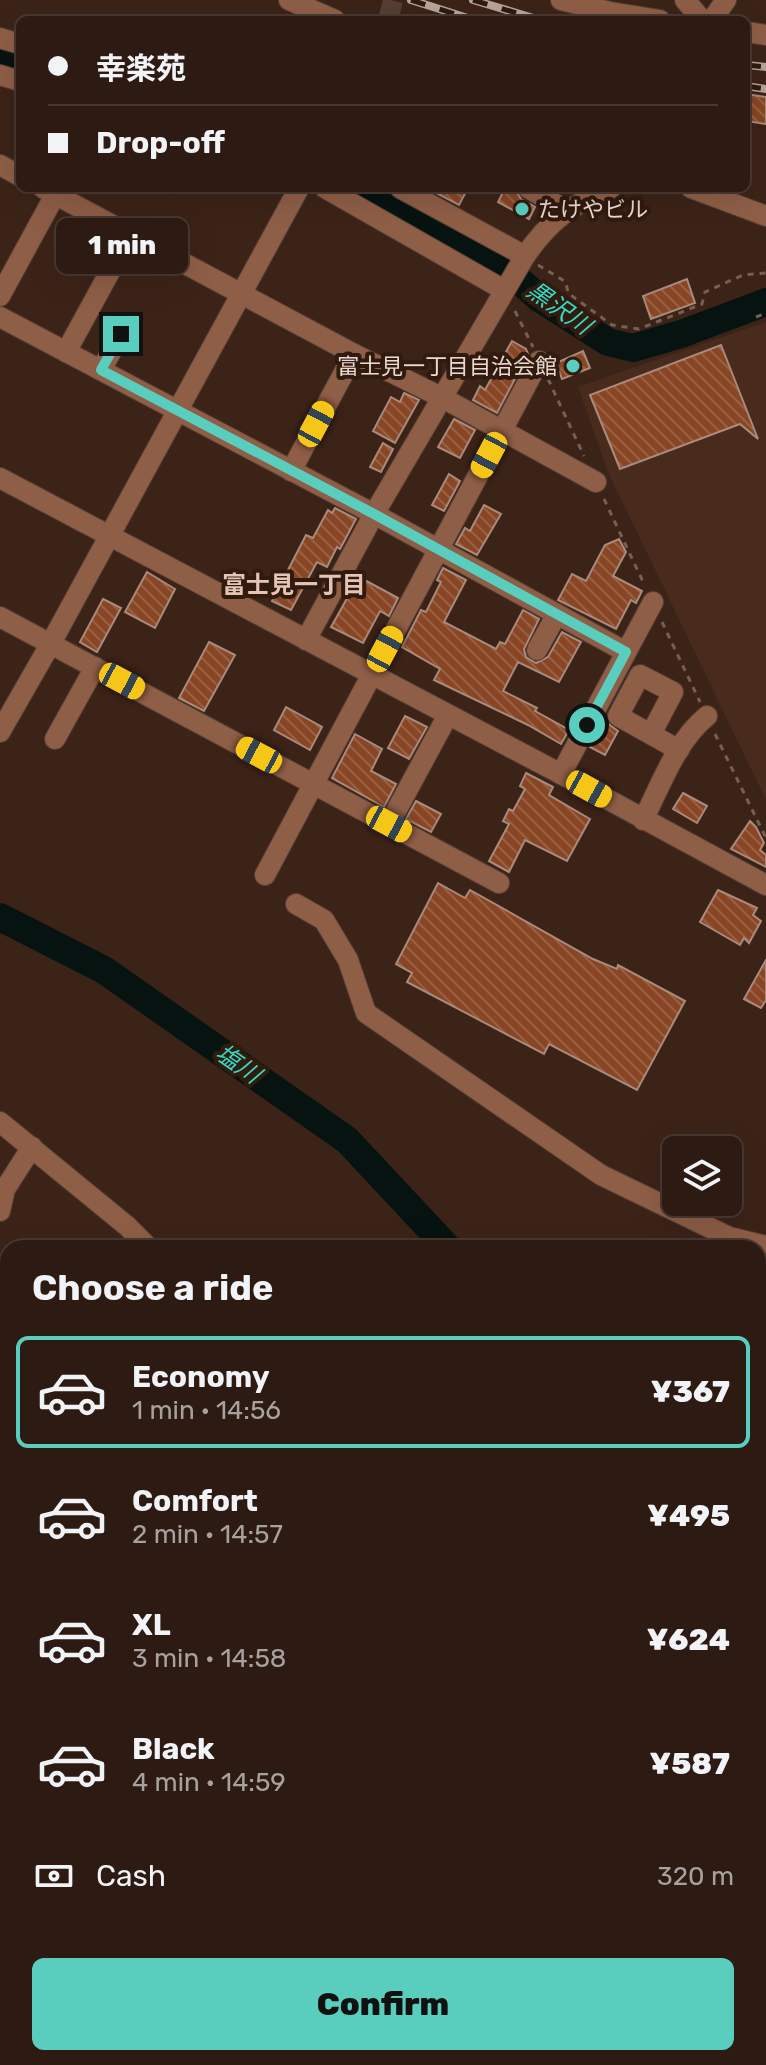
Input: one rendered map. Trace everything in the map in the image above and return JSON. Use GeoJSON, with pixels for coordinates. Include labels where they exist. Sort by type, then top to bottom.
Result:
{"type":"FeatureCollection","features":[{"type":"Feature","properties":{"kind":"street"},"geometry":{"type":"LineString","coordinates":[[289,0],[326,16]]}},
{"type":"Feature","properties":{"kind":"street"},"geometry":{"type":"LineString","coordinates":[[561,0],[635,16]]}},
{"type":"Feature","properties":{"kind":"street"},"geometry":{"type":"LineString","coordinates":[[685,0],[699,16]]}},
{"type":"Feature","properties":{"kind":"street"},"geometry":{"type":"LineString","coordinates":[[0,296],[49,192]]}},
{"type":"Feature","properties":{"kind":"street"},"geometry":{"type":"LineString","coordinates":[[51,192],[596,482]]}},
{"type":"Feature","properties":{"kind":"street"},"geometry":{"type":"LineString","coordinates":[[0,732],[297,192]]}},
{"type":"Feature","properties":{"kind":"street"},"geometry":{"type":"LineString","coordinates":[[332,192],[504,290]]}},
{"type":"Feature","properties":{"kind":"street"},"geometry":{"type":"LineString","coordinates":[[407,192],[525,256]]}},
{"type":"Feature","properties":{"kind":"street"},"geometry":{"type":"LineString","coordinates":[[535,192],[566,210]]}},
{"type":"Feature","properties":{"kind":"street"},"geometry":{"type":"LineString","coordinates":[[306,640],[374,514],[525,256],[566,210],[603,192]]}},
{"type":"Feature","properties":{"kind":"street"},"geometry":{"type":"LineString","coordinates":[[702,192],[766,216]]}},
{"type":"Feature","properties":{"kind":"street"},"geometry":{"type":"LineString","coordinates":[[66,352],[130,235]]}},
{"type":"Feature","properties":{"kind":"street"},"geometry":{"type":"LineString","coordinates":[[0,317],[374,514],[626,652]]}},
{"type":"Feature","properties":{"kind":"street"},"geometry":{"type":"LineString","coordinates":[[101,370],[121,334]]}},
{"type":"Feature","properties":{"kind":"street"},"geometry":{"type":"LineString","coordinates":[[291,471],[354,354]]}},
{"type":"Feature","properties":{"kind":"street"},"geometry":{"type":"LineString","coordinates":[[265,875],[539,361]]}},
{"type":"Feature","properties":{"kind":"street"},"geometry":{"type":"LineString","coordinates":[[0,478],[766,885]]}},
{"type":"Feature","properties":{"kind":"street"},"geometry":{"type":"LineString","coordinates":[[561,774],[653,602]]}},
{"type":"Feature","properties":{"kind":"street"},"geometry":{"type":"LineString","coordinates":[[537,650],[557,614]]}},
{"type":"Feature","properties":{"kind":"street"},"geometry":{"type":"LineString","coordinates":[[0,617],[499,883]]}},
{"type":"Feature","properties":{"kind":"street"},"geometry":{"type":"LineString","coordinates":[[55,739],[95,667]]}},
{"type":"Feature","properties":{"kind":"street"},"geometry":{"type":"LineString","coordinates":[[389,824],[448,715]]}},
{"type":"Feature","properties":{"kind":"street"},"geometry":{"type":"LineString","coordinates":[[643,820],[692,728],[707,716]]}},
{"type":"Feature","properties":{"kind":"street"},"geometry":{"type":"LineString","coordinates":[[651,734],[679,750]]}},
{"type":"Feature","properties":{"kind":"street"},"geometry":{"type":"LineString","coordinates":[[296,904],[324,920],[348,960],[366,1013],[601,1175],[729,1237],[741,1240]]}},
{"type":"Feature","properties":{"kind":"street"},"geometry":{"type":"LineString","coordinates":[[0,1122],[141,1240]]}},
{"type":"Feature","properties":{"kind":"street"},"geometry":{"type":"LineString","coordinates":[[0,1211],[5,1189],[32,1147]]}},
{"type":"Feature","properties":{"kind":"path"},"geometry":{"type":"LineString","coordinates":[[525,256],[566,282],[568,293],[612,325],[639,329],[702,304],[705,292],[743,275],[766,273]]}},
{"type":"Feature","properties":{"kind":"path"},"geometry":{"type":"LineString","coordinates":[[504,290],[584,455]]}},
{"type":"Feature","properties":{"kind":"path"},"geometry":{"type":"LineString","coordinates":[[756,317],[766,313]]}},
{"type":"Feature","properties":{"kind":"path"},"geometry":{"type":"LineString","coordinates":[[596,482],[766,838]]}},
{"type":"Feature","properties":{"kind":"shaded area"},"geometry":{"type":"Polygon","coordinates":[[[766,322],[766,800],[608,472],[578,387],[766,322]]]}},
{"type":"Feature","properties":{"kind":"building"},"geometry":{"type":"Polygon","coordinates":[[[750,95],[766,97],[766,124],[750,122],[750,95]]]}},
{"type":"Feature","properties":{"kind":"building"},"geometry":{"type":"Polygon","coordinates":[[[435,192],[466,192],[459,205],[435,192]]]}},
{"type":"Feature","properties":{"kind":"building","name":"たけやビル"},"geometry":{"type":"Polygon","coordinates":[[[503,192],[517,192],[521,199],[535,207],[529,219],[498,202],[503,192]]]}},
{"type":"Feature","properties":{"kind":"building"},"geometry":{"type":"Polygon","coordinates":[[[687,279],[695,303],[651,319],[643,296],[687,279]]]}},
{"type":"Feature","properties":{"kind":"building"},"geometry":{"type":"Polygon","coordinates":[[[512,341],[526,349],[528,354],[497,413],[473,400],[480,386],[485,390],[512,341]]]}},
{"type":"Feature","properties":{"kind":"building"},"geometry":{"type":"Polygon","coordinates":[[[721,345],[758,439],[740,424],[620,469],[590,395],[721,345]]]}},
{"type":"Feature","properties":{"kind":"building","name":"富士見一丁目自治会館"},"geometry":{"type":"Polygon","coordinates":[[[583,351],[590,368],[562,379],[556,363],[583,351]]]}},
{"type":"Feature","properties":{"kind":"building"},"geometry":{"type":"Polygon","coordinates":[[[404,393],[419,400],[395,443],[373,431],[391,397],[400,402],[404,393]]]}},
{"type":"Feature","properties":{"kind":"building"},"geometry":{"type":"Polygon","coordinates":[[[454,419],[475,430],[460,458],[438,447],[454,419]]]}},
{"type":"Feature","properties":{"kind":"building"},"geometry":{"type":"Polygon","coordinates":[[[383,443],[393,449],[381,472],[370,467],[383,443]]]}},
{"type":"Feature","properties":{"kind":"building"},"geometry":{"type":"Polygon","coordinates":[[[449,474],[460,481],[444,511],[432,505],[449,474]]]}},
{"type":"Feature","properties":{"kind":"building"},"geometry":{"type":"Polygon","coordinates":[[[484,505],[501,514],[477,555],[456,544],[465,528],[470,531],[484,505]]]}},
{"type":"Feature","properties":{"kind":"building"},"geometry":{"type":"Polygon","coordinates":[[[335,508],[356,519],[340,549],[337,547],[327,567],[317,562],[291,610],[272,601],[306,535],[313,538],[328,510],[332,513],[335,508]]]}},
{"type":"Feature","properties":{"kind":"building"},"geometry":{"type":"Polygon","coordinates":[[[619,539],[626,552],[613,576],[642,591],[636,603],[631,600],[616,629],[558,600],[572,574],[586,581],[605,545],[619,539]]]}},
{"type":"Feature","properties":{"kind":"building"},"geometry":{"type":"Polygon","coordinates":[[[443,568],[466,580],[444,622],[496,649],[500,642],[505,644],[523,610],[539,619],[524,649],[526,657],[536,663],[548,657],[562,632],[581,642],[559,682],[518,662],[503,691],[537,708],[535,711],[569,730],[561,744],[434,680],[440,669],[402,647],[421,610],[426,612],[441,582],[437,580],[443,568]]]}},
{"type":"Feature","properties":{"kind":"building"},"geometry":{"type":"Polygon","coordinates":[[[147,572],[175,589],[155,628],[125,612],[147,572]]]}},
{"type":"Feature","properties":{"kind":"building"},"geometry":{"type":"Polygon","coordinates":[[[359,577],[398,598],[389,616],[380,611],[363,643],[331,627],[359,577]]]}},
{"type":"Feature","properties":{"kind":"building"},"geometry":{"type":"Polygon","coordinates":[[[103,599],[121,608],[97,652],[80,642],[103,599]]]}},
{"type":"Feature","properties":{"kind":"building"},"geometry":{"type":"Polygon","coordinates":[[[209,642],[235,655],[204,711],[179,698],[209,642]]]}},
{"type":"Feature","properties":{"kind":"building"},"geometry":{"type":"Polygon","coordinates":[[[286,707],[322,727],[310,750],[274,730],[286,707]]]}},
{"type":"Feature","properties":{"kind":"building"},"geometry":{"type":"Polygon","coordinates":[[[405,716],[427,727],[409,759],[388,748],[405,716]]]}},
{"type":"Feature","properties":{"kind":"building"},"geometry":{"type":"Polygon","coordinates":[[[605,719],[618,731],[605,755],[590,747],[605,719]]]}},
{"type":"Feature","properties":{"kind":"building"},"geometry":{"type":"Polygon","coordinates":[[[355,734],[382,749],[371,771],[396,784],[384,807],[332,778],[355,734]]]}},
{"type":"Feature","properties":{"kind":"building"},"geometry":{"type":"Polygon","coordinates":[[[526,773],[553,787],[549,795],[590,819],[567,861],[525,840],[509,872],[489,861],[509,824],[503,821],[509,809],[513,811],[525,789],[520,786],[526,773]]]}},
{"type":"Feature","properties":{"kind":"building"},"geometry":{"type":"Polygon","coordinates":[[[683,793],[707,806],[697,823],[673,809],[683,793]]]}},
{"type":"Feature","properties":{"kind":"building"},"geometry":{"type":"Polygon","coordinates":[[[416,801],[441,814],[431,832],[406,819],[416,801]]]}},
{"type":"Feature","properties":{"kind":"building"},"geometry":{"type":"Polygon","coordinates":[[[750,821],[764,843],[760,850],[766,855],[766,867],[731,849],[750,821]]]}},
{"type":"Feature","properties":{"kind":"building"},"geometry":{"type":"Polygon","coordinates":[[[438,883],[465,898],[470,890],[593,959],[617,969],[618,965],[685,1001],[637,1090],[549,1044],[544,1054],[407,982],[412,973],[396,964],[438,883]]]}},
{"type":"Feature","properties":{"kind":"building"},"geometry":{"type":"Polygon","coordinates":[[[718,890],[757,908],[753,915],[761,921],[749,943],[744,938],[740,945],[700,922],[718,890]]]}},
{"type":"Feature","properties":{"kind":"building"},"geometry":{"type":"Polygon","coordinates":[[[766,960],[766,1000],[761,1008],[744,999],[766,960]]]}},
{"type":"Feature","properties":{"kind":"waterway","name":"黒沢川"},"geometry":{"type":"LineString","coordinates":[[0,58],[16,63]]}},
{"type":"Feature","properties":{"kind":"waterway","name":"黒沢川"},"geometry":{"type":"LineString","coordinates":[[376,192],[423,215],[496,260],[539,298],[608,342],[633,348],[681,334],[766,302]]}},
{"type":"Feature","properties":{"kind":"waterway","name":"塩川"},"geometry":{"type":"LineString","coordinates":[[0,917],[104,970],[347,1140],[441,1240]]}},
{"type":"Feature","properties":{"kind":"tunnel"},"geometry":{"type":"LineString","coordinates":[[389,16],[393,0]]}},
{"type":"Feature","properties":{"kind":"railway"},"geometry":{"type":"LineString","coordinates":[[411,0],[461,16]]}},
{"type":"Feature","properties":{"kind":"railway"},"geometry":{"type":"LineString","coordinates":[[473,0],[527,16]]}},
{"type":"Feature","properties":{"kind":"railway"},"geometry":{"type":"LineString","coordinates":[[750,65],[766,67]]}},
{"type":"Feature","properties":{"kind":"railway"},"geometry":{"type":"LineString","coordinates":[[750,87],[766,89]]}},
{"type":"Feature","properties":{"kind":"place","name":"たけやビル"},"geometry":{"type":"Point","coordinates":[522,209]}},
{"type":"Feature","properties":{"kind":"place","name":"富士見一丁目自治会館"},"geometry":{"type":"Point","coordinates":[573,366]}},
{"type":"Feature","properties":{"kind":"district","name":"富士見一丁目"},"geometry":{"type":"Point","coordinates":[294,585]}},
{"type":"Feature","properties":{"kind":"route"},"geometry":{"type":"LineString","coordinates":[[121,334],[101,370],[626,652],[587,725]]}}]}
